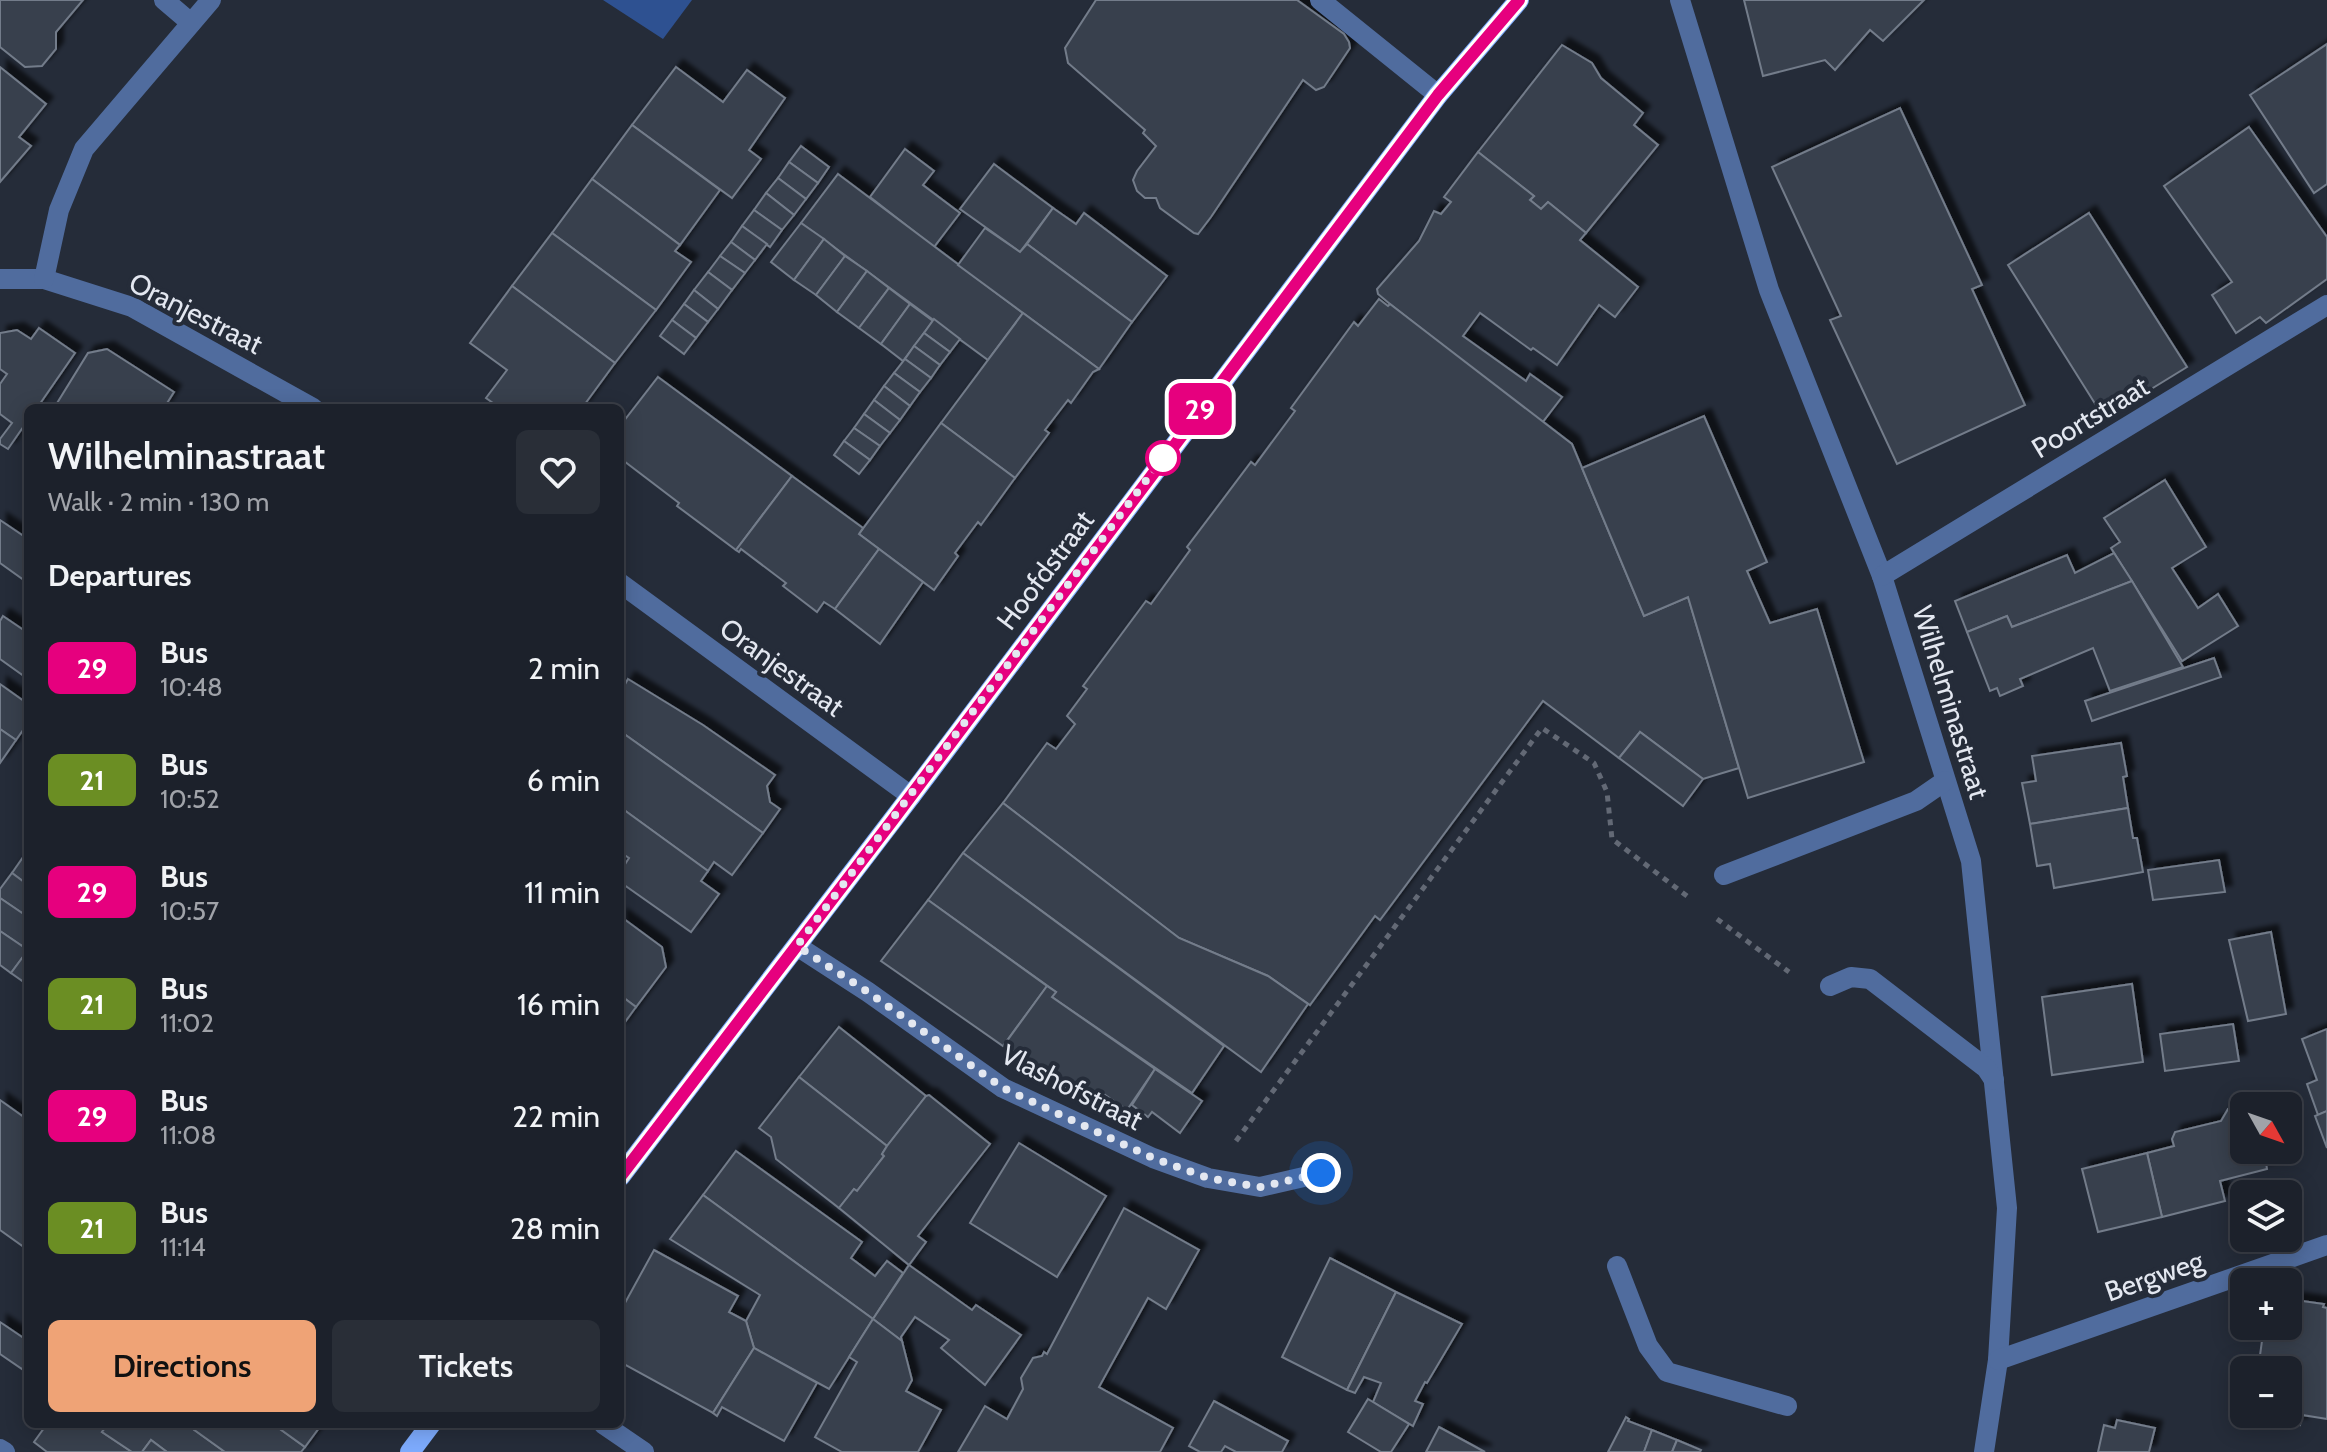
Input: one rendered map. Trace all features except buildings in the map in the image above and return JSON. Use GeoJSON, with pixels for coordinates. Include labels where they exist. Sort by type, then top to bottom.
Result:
{"type":"FeatureCollection","features":[{"type":"Feature","properties":{"kind":"main road","name":"Hoofdstraat"},"geometry":{"type":"LineString","coordinates":[[624,1172],[1438,95],[1519,0]]}},
{"type":"Feature","properties":{"kind":"main road"},"geometry":{"type":"LineString","coordinates":[[410,1452],[428,1428]]}},
{"type":"Feature","properties":{"kind":"street"},"geometry":{"type":"LineString","coordinates":[[164,0],[191,23]]}},
{"type":"Feature","properties":{"kind":"street"},"geometry":{"type":"LineString","coordinates":[[44,279],[59,210],[84,149],[211,0]]}},
{"type":"Feature","properties":{"kind":"street"},"geometry":{"type":"LineString","coordinates":[[1320,0],[1438,95]]}},
{"type":"Feature","properties":{"kind":"street","name":"Wilhelminastraat"},"geometry":{"type":"LineString","coordinates":[[1680,0],[1769,290],[1882,576],[1971,861],[2007,1208],[1998,1360],[1984,1452]]}},
{"type":"Feature","properties":{"kind":"street","name":"Oranjestraat"},"geometry":{"type":"LineString","coordinates":[[0,279],[44,279],[132,307],[306,404]]}},
{"type":"Feature","properties":{"kind":"street","name":"Poortstraat"},"geometry":{"type":"LineString","coordinates":[[1882,576],[2327,305]]}},
{"type":"Feature","properties":{"kind":"street","name":"Oranjestraat"},"geometry":{"type":"LineString","coordinates":[[624,586],[911,796]]}},
{"type":"Feature","properties":{"kind":"street"},"geometry":{"type":"LineString","coordinates":[[1724,875],[1916,801],[1945,781]]}},
{"type":"Feature","properties":{"kind":"street","name":"Vlashofstraat"},"geometry":{"type":"LineString","coordinates":[[797,946],[868,992],[1003,1088],[1153,1158],[1208,1178],[1260,1187],[1321,1173]]}},
{"type":"Feature","properties":{"kind":"street"},"geometry":{"type":"LineString","coordinates":[[1830,986],[1851,977],[1870,979],[1986,1068],[1994,1080]]}},
{"type":"Feature","properties":{"kind":"street","name":"Bergweg"},"geometry":{"type":"LineString","coordinates":[[1998,1360],[2327,1245]]}},
{"type":"Feature","properties":{"kind":"street"},"geometry":{"type":"LineString","coordinates":[[1617,1266],[1648,1346],[1667,1372],[1787,1406]]}},
{"type":"Feature","properties":{"kind":"street"},"geometry":{"type":"LineString","coordinates":[[609,1428],[644,1452]]}},
{"type":"Feature","properties":{"kind":"path"},"geometry":{"type":"LineString","coordinates":[[1208,1178],[1542,728],[1594,763],[1607,792],[1612,839],[1688,897]]}},
{"type":"Feature","properties":{"kind":"path"},"geometry":{"type":"LineString","coordinates":[[1713,915],[1798,979]]}},
{"type":"Feature","properties":{"kind":"shaded area"},"geometry":{"type":"Polygon","coordinates":[[[603,0],[692,0],[663,39],[603,0]]]}},
{"type":"Feature","properties":{"kind":"bus line","name":"29"},"geometry":{"type":"LineString","coordinates":[[624,1172],[1438,95],[1519,0]]}},
{"type":"Feature","properties":{"kind":"route"},"geometry":{"type":"LineString","coordinates":[[1163,458],[797,946],[868,992],[1003,1088],[1153,1158],[1208,1178],[1260,1187],[1321,1173]]}}]}
